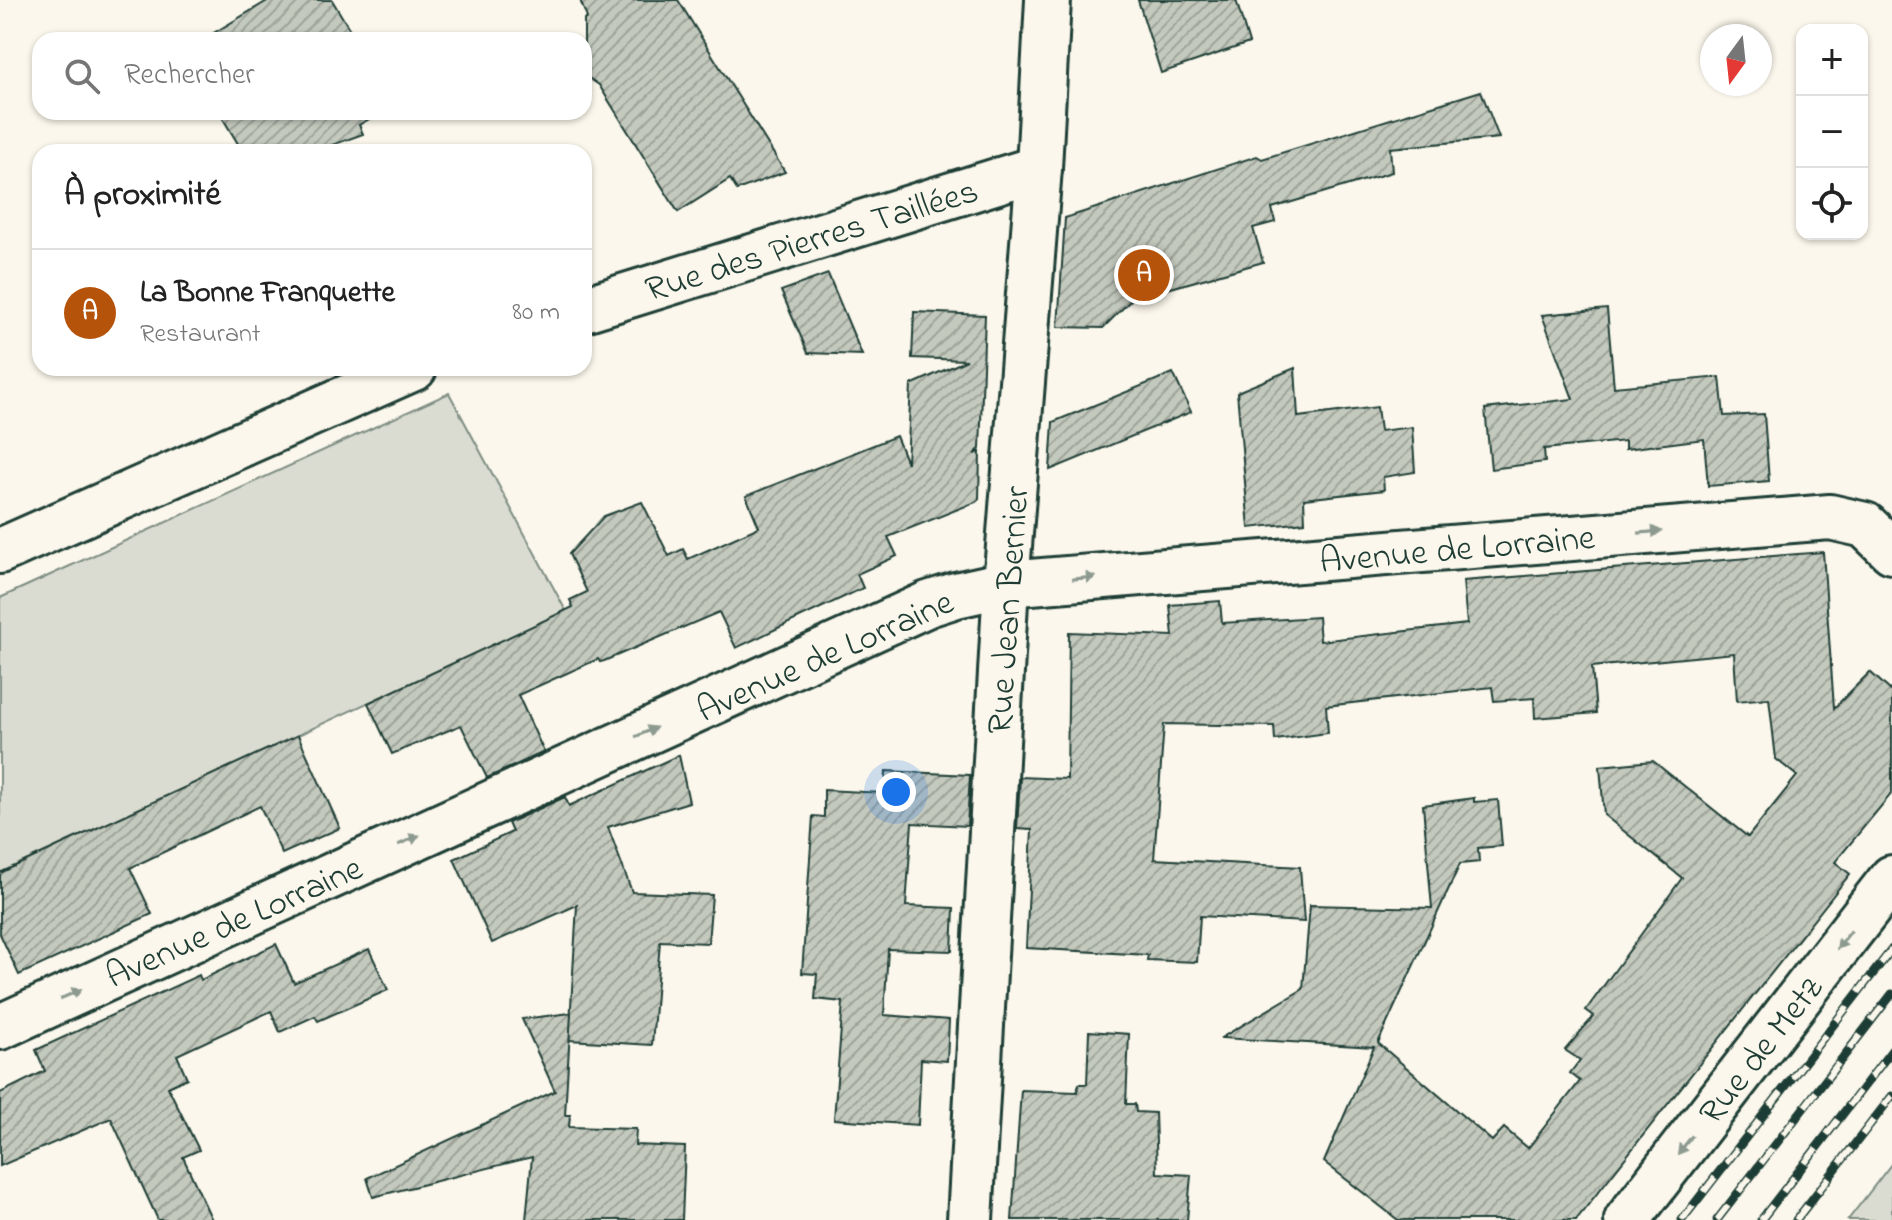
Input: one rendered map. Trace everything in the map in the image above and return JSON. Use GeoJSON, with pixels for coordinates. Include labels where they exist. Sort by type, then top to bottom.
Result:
{"type":"FeatureCollection","features":[{"type":"Feature","properties":{"kind":"street","name":"Rue Jean Bernier"},"geometry":{"type":"LineString","coordinates":[[970,1220],[1006,584],[1039,168],[1048,0]]}},
{"type":"Feature","properties":{"kind":"street","name":"Rue des Pierres Taillées"},"geometry":{"type":"LineString","coordinates":[[592,307],[1039,168]]}},
{"type":"Feature","properties":{"kind":"street"},"geometry":{"type":"LineString","coordinates":[[0,551],[396,376]]}},
{"type":"Feature","properties":{"kind":"street","name":"Avenue de Lorraine"},"geometry":{"type":"LineString","coordinates":[[0,1027],[928,604],[1006,584],[1830,517],[1865,525],[1892,551]]}},
{"type":"Feature","properties":{"kind":"street","name":"Rue de Metz"},"geometry":{"type":"LineString","coordinates":[[1627,1220],[1892,878]]}},
{"type":"Feature","properties":{"kind":"shaded area"},"geometry":{"type":"Polygon","coordinates":[[[449,393],[566,611],[0,873],[0,598],[449,393]]]}},
{"type":"Feature","properties":{"kind":"shaded area"},"geometry":{"type":"Polygon","coordinates":[[[1892,1163],[1892,1220],[1848,1220],[1892,1163]]]}},
{"type":"Feature","properties":{"kind":"building"},"geometry":{"type":"Polygon","coordinates":[[[269,0],[332,0],[351,32],[215,32],[269,0]]]}},
{"type":"Feature","properties":{"kind":"building"},"geometry":{"type":"Polygon","coordinates":[[[580,0],[678,0],[785,172],[737,190],[730,179],[678,212],[599,85],[592,80],[592,32],[584,32],[584,20],[587,18],[580,0]]]}},
{"type":"Feature","properties":{"kind":"building"},"geometry":{"type":"Polygon","coordinates":[[[1138,0],[1236,0],[1249,43],[1161,73],[1138,0]]]}},
{"type":"Feature","properties":{"kind":"building"},"geometry":{"type":"Polygon","coordinates":[[[1481,91],[1499,138],[1390,148],[1392,172],[1272,208],[1275,222],[1253,228],[1263,262],[1132,299],[1103,328],[1058,327],[1065,218],[1257,156],[1262,159],[1481,91]]]}},
{"type":"Feature","properties":{"kind":"building"},"geometry":{"type":"Polygon","coordinates":[[[224,120],[367,120],[359,125],[363,134],[335,144],[238,144],[224,120]]]}},
{"type":"Feature","properties":{"kind":"building"},"geometry":{"type":"Polygon","coordinates":[[[828,274],[862,355],[808,353],[781,291],[828,274]]]}},
{"type":"Feature","properties":{"kind":"building"},"geometry":{"type":"Polygon","coordinates":[[[1607,309],[1614,387],[1720,377],[1724,416],[1764,414],[1769,481],[1708,486],[1704,439],[1625,449],[1625,441],[1544,449],[1545,462],[1491,469],[1485,409],[1573,399],[1542,315],[1607,309]]]}},
{"type":"Feature","properties":{"kind":"building"},"geometry":{"type":"Polygon","coordinates":[[[914,312],[985,315],[980,449],[974,454],[980,452],[979,499],[976,502],[888,537],[897,556],[857,574],[863,588],[736,648],[719,612],[604,661],[598,659],[518,695],[544,752],[487,778],[461,725],[392,754],[368,703],[573,607],[570,600],[587,592],[569,554],[604,516],[642,502],[669,556],[683,549],[688,559],[759,527],[746,496],[896,436],[907,463],[911,385],[967,360],[912,358],[914,312]]]}},
{"type":"Feature","properties":{"kind":"building"},"geometry":{"type":"Polygon","coordinates":[[[1295,368],[1298,417],[1377,407],[1380,431],[1412,427],[1415,472],[1383,477],[1384,490],[1304,499],[1305,522],[1249,528],[1237,392],[1295,368]]]}},
{"type":"Feature","properties":{"kind":"building"},"geometry":{"type":"Polygon","coordinates":[[[1173,373],[1191,412],[1050,470],[1053,422],[1173,373]]]}},
{"type":"Feature","properties":{"kind":"building"},"geometry":{"type":"Polygon","coordinates":[[[1823,552],[1834,708],[1870,672],[1892,692],[1892,793],[1835,862],[1850,874],[1576,1220],[1398,1220],[1324,1162],[1374,1047],[1221,1038],[1303,989],[1310,905],[1432,908],[1423,805],[1474,798],[1474,802],[1498,800],[1502,846],[1478,848],[1479,862],[1460,864],[1378,1043],[1492,1141],[1504,1128],[1528,1148],[1580,1081],[1570,1073],[1580,1060],[1565,1050],[1594,1016],[1586,1010],[1682,878],[1604,815],[1600,766],[1653,761],[1748,837],[1797,776],[1776,759],[1769,698],[1737,701],[1734,653],[1592,667],[1596,713],[1535,718],[1534,698],[1494,701],[1492,687],[1326,706],[1328,733],[1275,740],[1274,726],[1164,724],[1154,859],[1300,867],[1304,922],[1200,916],[1197,962],[1147,960],[1148,955],[1026,948],[1032,830],[1017,829],[1020,777],[1067,779],[1069,632],[1173,636],[1170,605],[1220,601],[1222,623],[1318,617],[1320,641],[1467,624],[1463,581],[1823,552]]]}},
{"type":"Feature","properties":{"kind":"building"},"geometry":{"type":"Polygon","coordinates":[[[298,735],[340,828],[282,854],[260,806],[130,868],[152,914],[19,975],[0,934],[0,873],[298,735]]]}},
{"type":"Feature","properties":{"kind":"building"},"geometry":{"type":"Polygon","coordinates":[[[679,755],[689,802],[608,827],[632,892],[712,895],[708,943],[660,941],[652,1045],[569,1040],[577,905],[492,943],[454,859],[512,832],[508,823],[565,797],[569,806],[679,755]]]}},
{"type":"Feature","properties":{"kind":"building"},"geometry":{"type":"Polygon","coordinates":[[[886,771],[970,775],[967,826],[912,823],[906,906],[954,908],[952,951],[888,949],[884,1015],[949,1020],[947,1061],[921,1059],[918,1125],[834,1119],[843,1002],[815,999],[817,974],[802,973],[813,816],[824,817],[824,790],[885,793],[886,771]]]}},
{"type":"Feature","properties":{"kind":"building"},"geometry":{"type":"Polygon","coordinates":[[[276,944],[294,983],[369,949],[388,990],[318,1021],[315,1016],[280,1032],[271,1011],[177,1055],[187,1078],[168,1087],[199,1150],[183,1157],[212,1220],[158,1220],[111,1118],[0,1166],[0,1093],[45,1071],[36,1050],[199,975],[201,980],[276,944]]]}},
{"type":"Feature","properties":{"kind":"building"},"geometry":{"type":"Polygon","coordinates":[[[571,1013],[565,1115],[570,1115],[569,1127],[636,1129],[635,1145],[685,1147],[682,1220],[526,1220],[532,1157],[373,1197],[367,1178],[555,1091],[522,1019],[571,1013]]]}},
{"type":"Feature","properties":{"kind":"building"},"geometry":{"type":"Polygon","coordinates":[[[1089,1031],[1129,1034],[1126,1104],[1135,1104],[1136,1112],[1155,1113],[1157,1173],[1191,1175],[1187,1220],[1012,1220],[1021,1090],[1077,1092],[1079,1084],[1087,1084],[1089,1031]]]}},
{"type":"Feature","properties":{"kind":"railway"},"geometry":{"type":"LineString","coordinates":[[1682,1220],[1892,949]]}},
{"type":"Feature","properties":{"kind":"railway"},"geometry":{"type":"LineString","coordinates":[[1717,1220],[1892,994]]}},
{"type":"Feature","properties":{"kind":"railway"},"geometry":{"type":"LineString","coordinates":[[1761,1220],[1892,1050]]}},
{"type":"Feature","properties":{"kind":"railway"},"geometry":{"type":"LineString","coordinates":[[1796,1220],[1892,1096]]}},
{"type":"Feature","properties":{"kind":"place","name":"La Bonne Franquette"},"geometry":{"type":"Point","coordinates":[1144,275]}}]}
